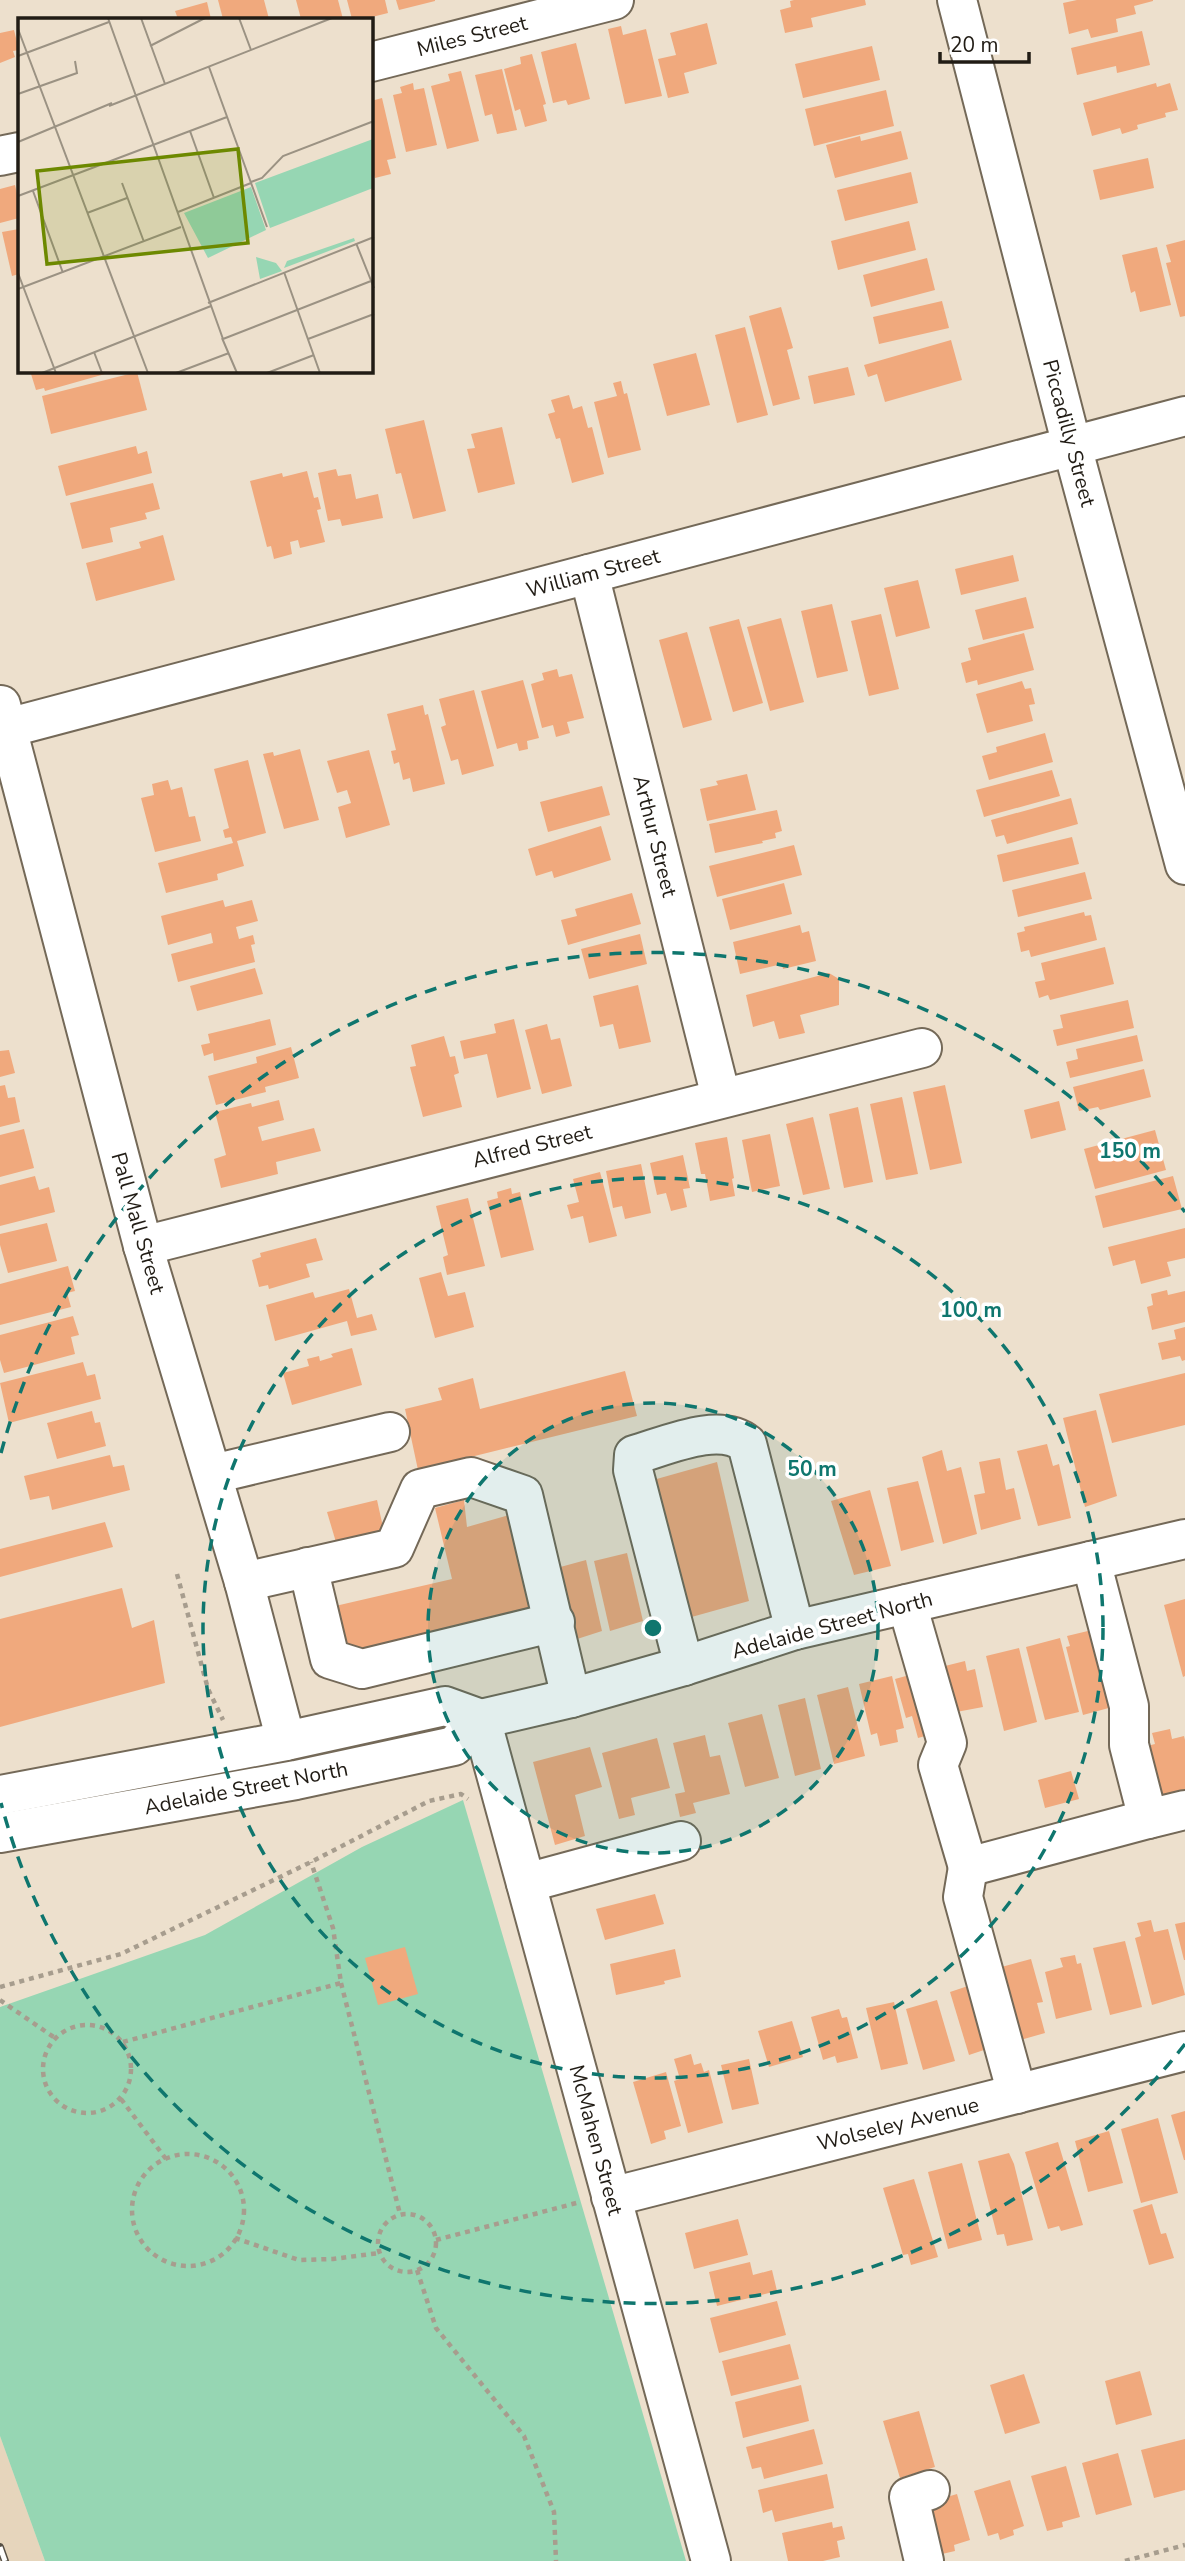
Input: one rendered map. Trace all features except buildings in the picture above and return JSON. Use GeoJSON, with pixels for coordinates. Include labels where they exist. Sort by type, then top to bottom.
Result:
{"type":"FeatureCollection","features":[{"type":"Feature","properties":{"kind":"street","name":"Miles Street"},"geometry":{"type":"LineString","coordinates":[[373,61],[614,0]]}},
{"type":"Feature","properties":{"kind":"street","name":"Piccadilly Street"},"geometry":{"type":"LineString","coordinates":[[957,0],[1072,446],[1185,865]]}},
{"type":"Feature","properties":{"kind":"street"},"geometry":{"type":"LineString","coordinates":[[0,156],[18,152]]}},
{"type":"Feature","properties":{"kind":"street","name":"William Street"},"geometry":{"type":"LineString","coordinates":[[2,720],[589,574],[1185,416]]}},
{"type":"Feature","properties":{"kind":"street","name":"Arthur Street"},"geometry":{"type":"LineString","coordinates":[[589,574],[721,1097]]}},
{"type":"Feature","properties":{"kind":"street","name":"Pall Mall Street"},"geometry":{"type":"LineString","coordinates":[[2,720],[143,1246],[213,1474],[286,1741]]}},
{"type":"Feature","properties":{"kind":"street","name":"Alfred Street"},"geometry":{"type":"LineString","coordinates":[[143,1246],[922,1048]]}},
{"type":"Feature","properties":{"kind":"street"},"geometry":{"type":"LineString","coordinates":[[213,1474],[390,1432]]}},
{"type":"Feature","properties":{"kind":"street"},"geometry":{"type":"LineString","coordinates":[[684,1666],[634,1470],[635,1455],[710,1434],[736,1435],[747,1444],[794,1630]]}},
{"type":"Feature","properties":{"kind":"street"},"geometry":{"type":"LineString","coordinates":[[244,1582],[394,1548],[420,1489],[471,1477],[523,1496],[571,1698]]}},
{"type":"Feature","properties":{"kind":"street","name":"Adelaide Street North"},"geometry":{"type":"LineString","coordinates":[[0,1833],[296,1780],[454,1746],[481,1719],[571,1698],[684,1666],[794,1630],[1185,1539]]}},
{"type":"Feature","properties":{"kind":"street"},"geometry":{"type":"LineString","coordinates":[[1091,1561],[1129,1706],[1129,1745],[1148,1819]]}},
{"type":"Feature","properties":{"kind":"street"},"geometry":{"type":"LineString","coordinates":[[308,1567],[330,1659],[362,1669],[555,1622]]}},
{"type":"Feature","properties":{"kind":"street"},"geometry":{"type":"LineString","coordinates":[[907,1604],[947,1743],[938,1765],[968,1867],[963,1898],[1017,2094]]}},
{"type":"Feature","properties":{"kind":"street","name":"Adelaide Street North"},"geometry":{"type":"LineString","coordinates":[[0,1795],[286,1741],[445,1706],[481,1719]]}},
{"type":"Feature","properties":{"kind":"street","name":"McMahen Street"},"geometry":{"type":"LineString","coordinates":[[481,1719],[711,2561]]}},
{"type":"Feature","properties":{"kind":"street"},"geometry":{"type":"LineString","coordinates":[[968,1867],[1185,1810]]}},
{"type":"Feature","properties":{"kind":"street"},"geometry":{"type":"LineString","coordinates":[[526,1883],[681,1841]]}},
{"type":"Feature","properties":{"kind":"street","name":"Wolseley Avenue"},"geometry":{"type":"LineString","coordinates":[[611,2197],[1185,2051]]}},
{"type":"Feature","properties":{"kind":"street"},"geometry":{"type":"LineString","coordinates":[[924,2561],[909,2497],[930,2490]]}},
{"type":"Feature","properties":{"kind":"path"},"geometry":{"type":"LineString","coordinates":[[177,1574],[208,1689],[223,1721],[210,1723]]}},
{"type":"Feature","properties":{"kind":"path"},"geometry":{"type":"LineString","coordinates":[[0,1987],[121,1954],[311,1862],[429,1801],[461,1794],[472,1802]]}},
{"type":"Feature","properties":{"kind":"path"},"geometry":{"type":"LineString","coordinates":[[311,1862],[333,1928],[341,1983],[400,2214]]}},
{"type":"Feature","properties":{"kind":"path"},"geometry":{"type":"LineString","coordinates":[[123,2042],[341,1983]]}},
{"type":"Feature","properties":{"kind":"path"},"geometry":{"type":"LineString","coordinates":[[0,2000],[55,2038]]}},
{"type":"Feature","properties":{"kind":"path"},"geometry":{"type":"LineString","coordinates":[[90,2025],[112,2032],[123,2042],[130,2056],[132,2071],[129,2086],[121,2099],[110,2108],[82,2114],[68,2110],[48,2091],[43,2077],[47,2049],[55,2038],[68,2029],[90,2025]]}},
{"type":"Feature","properties":{"kind":"path"},"geometry":{"type":"LineString","coordinates":[[121,2099],[166,2159]]}},
{"type":"Feature","properties":{"kind":"path"},"geometry":{"type":"LineString","coordinates":[[185,2153],[212,2158],[233,2175],[244,2200],[242,2228],[236,2238],[228,2251],[204,2265],[177,2266],[152,2255],[135,2233],[131,2206],[139,2180],[159,2161],[185,2153]]}},
{"type":"Feature","properties":{"kind":"path"},"geometry":{"type":"LineString","coordinates":[[436,2240],[589,2200],[611,2197]]}},
{"type":"Feature","properties":{"kind":"path"},"geometry":{"type":"LineString","coordinates":[[400,2214],[412,2214],[424,2219],[432,2228],[436,2240],[434,2253],[427,2263],[417,2270],[401,2272],[388,2265],[379,2253],[377,2240],[389,2219],[400,2214]]}},
{"type":"Feature","properties":{"kind":"path"},"geometry":{"type":"LineString","coordinates":[[236,2238],[299,2260],[379,2253]]}},
{"type":"Feature","properties":{"kind":"path"},"geometry":{"type":"LineString","coordinates":[[417,2270],[436,2328],[524,2436],[554,2512],[556,2561]]}},
{"type":"Feature","properties":{"kind":"path"},"geometry":{"type":"LineString","coordinates":[[1125,2561],[1185,2545]]}},
{"type":"Feature","properties":{"kind":"shaded area"},"geometry":{"type":"Polygon","coordinates":[[[0,2436],[45,2561],[0,2561],[0,2436]]]}},
{"type":"Feature","properties":{"kind":"green space"},"geometry":{"type":"Polygon","coordinates":[[[463,1800],[686,2561],[45,2561],[0,2436],[0,2007],[205,1935],[362,1847],[463,1800]]]}},
{"type":"Feature","properties":{"kind":"railway"},"geometry":{"type":"LineString","coordinates":[[0,2547],[5,2561]]}}]}
